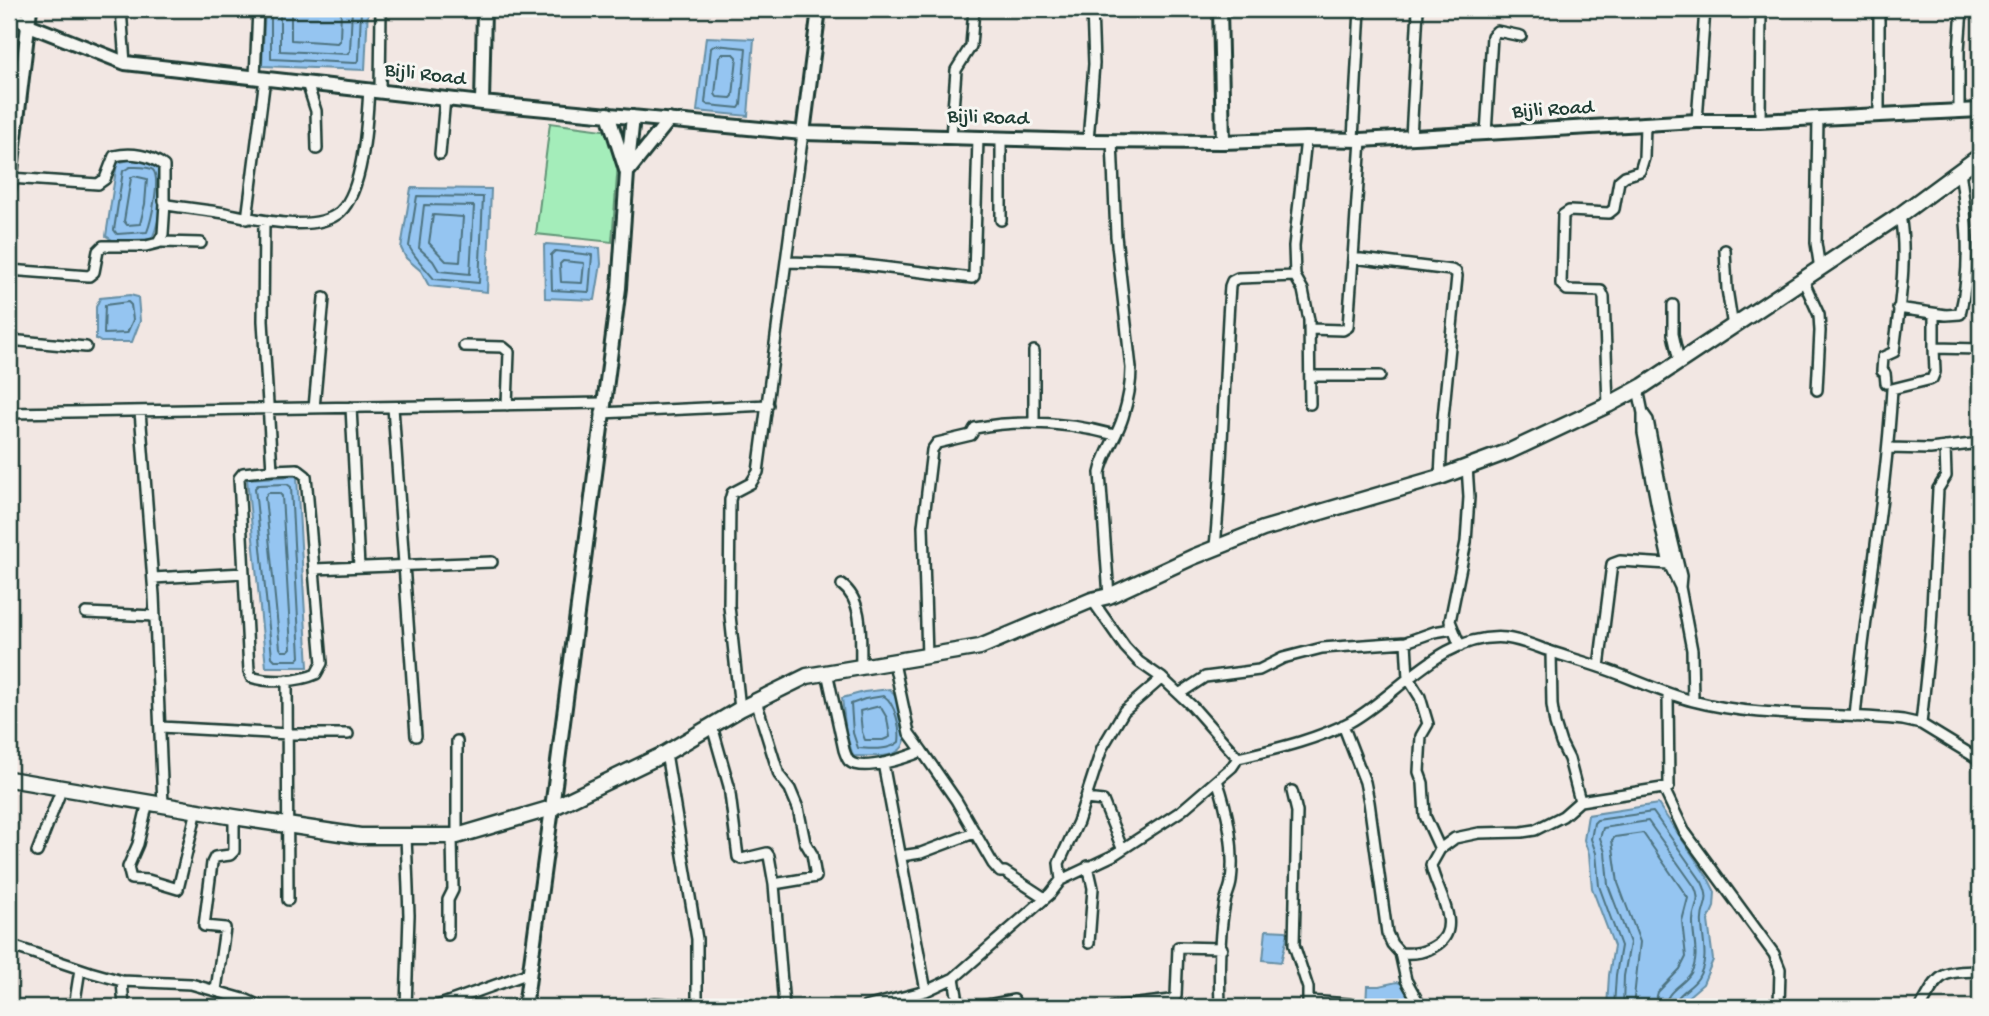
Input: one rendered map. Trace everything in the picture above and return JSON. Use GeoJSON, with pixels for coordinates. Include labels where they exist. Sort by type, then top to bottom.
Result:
{"type":"FeatureCollection","features":[{"type":"Feature","properties":{"kind":"main road"},"geometry":{"type":"LineString","coordinates":[[9,779],[360,836],[455,836],[552,808],[666,753],[794,681],[827,672],[980,647],[1092,600],[1109,596],[1215,547],[1263,529],[1440,477],[1510,451],[1638,389],[1900,215],[1980,156]]}},
{"type":"Feature","properties":{"kind":"street"},"geometry":{"type":"LineString","coordinates":[[30,9],[9,183],[98,184],[105,179],[114,156],[139,155],[158,161],[164,166],[165,203],[161,240]]}},
{"type":"Feature","properties":{"kind":"street"},"geometry":{"type":"LineString","coordinates":[[121,9],[125,63]]}},
{"type":"Feature","properties":{"kind":"street"},"geometry":{"type":"LineString","coordinates":[[247,219],[260,78],[258,9]]}},
{"type":"Feature","properties":{"kind":"street"},"geometry":{"type":"LineString","coordinates":[[165,203],[264,222],[316,222],[330,218],[340,211],[348,202],[365,143],[375,90],[382,9]]}},
{"type":"Feature","properties":{"kind":"street"},"geometry":{"type":"LineString","coordinates":[[482,103],[484,9]]}},
{"type":"Feature","properties":{"kind":"street"},"geometry":{"type":"LineString","coordinates":[[740,709],[729,606],[730,500],[737,488],[756,479],[788,262],[819,9]]}},
{"type":"Feature","properties":{"kind":"street"},"geometry":{"type":"LineString","coordinates":[[951,137],[956,71],[971,46],[974,9]]}},
{"type":"Feature","properties":{"kind":"street"},"geometry":{"type":"LineString","coordinates":[[1088,141],[1094,64],[1092,9]]}},
{"type":"Feature","properties":{"kind":"street"},"geometry":{"type":"LineString","coordinates":[[1220,9],[1223,142]]}},
{"type":"Feature","properties":{"kind":"street"},"geometry":{"type":"LineString","coordinates":[[1309,329],[1343,330],[1348,327],[1353,258],[1360,9]]}},
{"type":"Feature","properties":{"kind":"street"},"geometry":{"type":"LineString","coordinates":[[1411,138],[1418,9]]}},
{"type":"Feature","properties":{"kind":"street"},"geometry":{"type":"LineString","coordinates":[[1697,121],[1705,9]]}},
{"type":"Feature","properties":{"kind":"street"},"geometry":{"type":"LineString","coordinates":[[1760,121],[1761,9]]}},
{"type":"Feature","properties":{"kind":"street"},"geometry":{"type":"LineString","coordinates":[[1879,115],[1880,9]]}},
{"type":"Feature","properties":{"kind":"street"},"geometry":{"type":"LineString","coordinates":[[1959,111],[1962,9]]}},
{"type":"Feature","properties":{"kind":"street","name":"Bijli Road"},"geometry":{"type":"LineString","coordinates":[[9,13],[29,25],[125,63],[482,103],[803,133],[1223,142],[1411,138],[1697,121],[1760,121],[1980,110]]}},
{"type":"Feature","properties":{"kind":"street"},"geometry":{"type":"LineString","coordinates":[[1486,134],[1492,36],[1497,31],[1521,36]]}},
{"type":"Feature","properties":{"kind":"street"},"geometry":{"type":"LineString","coordinates":[[307,83],[316,111],[317,149]]}},
{"type":"Feature","properties":{"kind":"street"},"geometry":{"type":"LineString","coordinates":[[440,154],[445,98]]}},
{"type":"Feature","properties":{"kind":"street"},"geometry":{"type":"LineString","coordinates":[[608,114],[627,173]]}},
{"type":"Feature","properties":{"kind":"street"},"geometry":{"type":"LineString","coordinates":[[525,1007],[619,288],[633,117]]}},
{"type":"Feature","properties":{"kind":"street"},"geometry":{"type":"LineString","coordinates":[[1818,118],[1815,243],[1820,269]]}},
{"type":"Feature","properties":{"kind":"street"},"geometry":{"type":"LineString","coordinates":[[627,173],[669,120]]}},
{"type":"Feature","properties":{"kind":"street"},"geometry":{"type":"LineString","coordinates":[[1608,405],[1604,297],[1601,291],[1567,290],[1561,284],[1563,215],[1569,211],[1609,213],[1614,209],[1619,181],[1625,176],[1637,174],[1642,166],[1645,124]]}},
{"type":"Feature","properties":{"kind":"street"},"geometry":{"type":"LineString","coordinates":[[788,262],[856,264],[972,278],[977,234],[978,138]]}},
{"type":"Feature","properties":{"kind":"street"},"geometry":{"type":"LineString","coordinates":[[1001,138],[1001,220]]}},
{"type":"Feature","properties":{"kind":"street"},"geometry":{"type":"LineString","coordinates":[[1306,139],[1294,237],[1296,276],[1303,289],[1309,329],[1310,404]]}},
{"type":"Feature","properties":{"kind":"street"},"geometry":{"type":"LineString","coordinates":[[1109,596],[1100,473],[1102,460],[1123,418],[1131,384],[1116,236],[1112,141]]}},
{"type":"Feature","properties":{"kind":"street"},"geometry":{"type":"LineString","coordinates":[[1899,308],[1934,314],[1960,314],[1967,268],[1967,222],[1960,171]]}},
{"type":"Feature","properties":{"kind":"street"},"geometry":{"type":"LineString","coordinates":[[1886,383],[1882,371],[1883,356],[1894,352],[1899,308],[1904,244],[1900,215]]}},
{"type":"Feature","properties":{"kind":"street"},"geometry":{"type":"LineString","coordinates":[[264,222],[262,295],[272,470]]}},
{"type":"Feature","properties":{"kind":"street"},"geometry":{"type":"LineString","coordinates":[[161,240],[201,243]]}},
{"type":"Feature","properties":{"kind":"street"},"geometry":{"type":"LineString","coordinates":[[9,270],[89,276],[94,272],[98,251],[103,246],[153,245],[161,240]]}},
{"type":"Feature","properties":{"kind":"street"},"geometry":{"type":"LineString","coordinates":[[1726,250],[1733,327]]}},
{"type":"Feature","properties":{"kind":"street"},"geometry":{"type":"LineString","coordinates":[[1353,258],[1456,272],[1440,477]]}},
{"type":"Feature","properties":{"kind":"street"},"geometry":{"type":"LineString","coordinates":[[1215,547],[1223,449],[1224,376],[1230,286],[1232,281],[1238,278],[1296,276]]}},
{"type":"Feature","properties":{"kind":"street"},"geometry":{"type":"LineString","coordinates":[[1803,280],[1819,315],[1817,390]]}},
{"type":"Feature","properties":{"kind":"street"},"geometry":{"type":"LineString","coordinates":[[314,408],[324,298]]}},
{"type":"Feature","properties":{"kind":"street"},"geometry":{"type":"LineString","coordinates":[[1673,305],[1672,334],[1679,361]]}},
{"type":"Feature","properties":{"kind":"street"},"geometry":{"type":"LineString","coordinates":[[1855,717],[1888,448],[1892,388],[1931,379],[1935,372],[1934,314]]}},
{"type":"Feature","properties":{"kind":"street"},"geometry":{"type":"LineString","coordinates":[[9,340],[86,347]]}},
{"type":"Feature","properties":{"kind":"street"},"geometry":{"type":"LineString","coordinates":[[464,346],[503,347],[509,352],[507,405]]}},
{"type":"Feature","properties":{"kind":"street"},"geometry":{"type":"LineString","coordinates":[[1934,348],[1980,349]]}},
{"type":"Feature","properties":{"kind":"street"},"geometry":{"type":"LineString","coordinates":[[1034,351],[1034,423]]}},
{"type":"Feature","properties":{"kind":"street"},"geometry":{"type":"LineString","coordinates":[[1310,376],[1380,376]]}},
{"type":"Feature","properties":{"kind":"street"},"geometry":{"type":"LineString","coordinates":[[1638,389],[1643,413],[1643,433],[1669,564],[1680,587],[1692,650],[1693,701]]}},
{"type":"Feature","properties":{"kind":"street"},"geometry":{"type":"LineString","coordinates":[[9,413],[507,405],[602,408],[768,405]]}},
{"type":"Feature","properties":{"kind":"street"},"geometry":{"type":"LineString","coordinates":[[351,407],[359,567]]}},
{"type":"Feature","properties":{"kind":"street"},"geometry":{"type":"LineString","coordinates":[[393,407],[416,736]]}},
{"type":"Feature","properties":{"kind":"street"},"geometry":{"type":"LineString","coordinates":[[140,411],[153,578],[163,804]]}},
{"type":"Feature","properties":{"kind":"street"},"geometry":{"type":"LineString","coordinates":[[1643,413],[1648,420],[1681,576],[1680,587]]}},
{"type":"Feature","properties":{"kind":"street"},"geometry":{"type":"LineString","coordinates":[[927,657],[923,526],[932,450],[941,441],[971,435],[975,428],[1034,423],[1081,427],[1115,435]]}},
{"type":"Feature","properties":{"kind":"street"},"geometry":{"type":"LineString","coordinates":[[1888,448],[1980,443]]}},
{"type":"Feature","properties":{"kind":"street"},"geometry":{"type":"LineString","coordinates":[[1921,724],[1931,628],[1938,489],[1946,476],[1945,447]]}},
{"type":"Feature","properties":{"kind":"street"},"geometry":{"type":"LineString","coordinates":[[1460,646],[1450,621],[1468,519],[1467,466]]}},
{"type":"Feature","properties":{"kind":"street"},"geometry":{"type":"LineString","coordinates":[[297,469],[306,477],[314,569],[321,668],[310,677],[287,680],[256,679],[250,675],[239,478],[243,473],[272,470],[297,469]]}},
{"type":"Feature","properties":{"kind":"street"},"geometry":{"type":"LineString","coordinates":[[1599,667],[1612,564],[1620,561],[1669,564]]}},
{"type":"Feature","properties":{"kind":"street"},"geometry":{"type":"LineString","coordinates":[[314,569],[492,562]]}},
{"type":"Feature","properties":{"kind":"street"},"geometry":{"type":"LineString","coordinates":[[153,578],[244,573]]}},
{"type":"Feature","properties":{"kind":"street"},"geometry":{"type":"LineString","coordinates":[[842,585],[852,594],[856,604],[862,666]]}},
{"type":"Feature","properties":{"kind":"street"},"geometry":{"type":"LineString","coordinates":[[1092,600],[1125,647],[1208,722],[1238,758]]}},
{"type":"Feature","properties":{"kind":"street"},"geometry":{"type":"LineString","coordinates":[[86,613],[155,616]]}},
{"type":"Feature","properties":{"kind":"street"},"geometry":{"type":"LineString","coordinates":[[1179,694],[1205,677],[1259,670],[1283,658],[1322,648],[1406,642],[1452,629]]}},
{"type":"Feature","properties":{"kind":"street"},"geometry":{"type":"LineString","coordinates":[[865,1007],[926,991],[954,978],[1045,898],[1061,880],[1112,856],[1181,811],[1238,758],[1269,751],[1343,725],[1370,709],[1430,662],[1460,646],[1505,638],[1599,667],[1668,695],[1717,708],[1888,718],[1921,724],[1980,760]]}},
{"type":"Feature","properties":{"kind":"street"},"geometry":{"type":"LineString","coordinates":[[1406,642],[1408,678],[1420,697],[1428,724],[1421,736],[1419,772],[1423,783],[1425,816],[1440,849]]}},
{"type":"Feature","properties":{"kind":"street"},"geometry":{"type":"LineString","coordinates":[[1552,652],[1552,705],[1555,724],[1560,743],[1569,759],[1580,801]]}},
{"type":"Feature","properties":{"kind":"street"},"geometry":{"type":"LineString","coordinates":[[894,663],[909,733],[956,800],[974,833],[1003,872],[1045,898]]}},
{"type":"Feature","properties":{"kind":"street"},"geometry":{"type":"LineString","coordinates":[[827,672],[848,760],[852,763],[896,762],[922,751]]}},
{"type":"Feature","properties":{"kind":"street"},"geometry":{"type":"LineString","coordinates":[[1061,880],[1059,863],[1086,799],[1102,748],[1124,711],[1162,678]]}},
{"type":"Feature","properties":{"kind":"street"},"geometry":{"type":"LineString","coordinates":[[287,680],[288,900]]}},
{"type":"Feature","properties":{"kind":"street"},"geometry":{"type":"LineString","coordinates":[[1400,953],[1424,952],[1443,941],[1447,911],[1431,864],[1440,849],[1455,838],[1535,830],[1563,816],[1580,801],[1664,789],[1671,784],[1668,695]]}},
{"type":"Feature","properties":{"kind":"street"},"geometry":{"type":"LineString","coordinates":[[756,701],[779,775],[790,789],[798,808],[816,877],[774,884]]}},
{"type":"Feature","properties":{"kind":"street"},"geometry":{"type":"LineString","coordinates":[[1343,725],[1365,782],[1387,933],[1400,953],[1406,980],[1421,1007]]}},
{"type":"Feature","properties":{"kind":"street"},"geometry":{"type":"LineString","coordinates":[[712,726],[729,786],[738,857],[742,859],[767,853],[769,856],[774,884],[784,1007]]}},
{"type":"Feature","properties":{"kind":"street"},"geometry":{"type":"LineString","coordinates":[[161,727],[289,734],[348,734]]}},
{"type":"Feature","properties":{"kind":"street"},"geometry":{"type":"LineString","coordinates":[[448,935],[448,900],[453,890],[457,741]]}},
{"type":"Feature","properties":{"kind":"street"},"geometry":{"type":"LineString","coordinates":[[666,753],[697,939],[696,1007]]}},
{"type":"Feature","properties":{"kind":"street"},"geometry":{"type":"LineString","coordinates":[[883,763],[926,991]]}},
{"type":"Feature","properties":{"kind":"street"},"geometry":{"type":"LineString","coordinates":[[1217,780],[1227,812],[1232,864],[1231,885],[1225,902],[1220,1007]]}},
{"type":"Feature","properties":{"kind":"street"},"geometry":{"type":"LineString","coordinates":[[37,852],[62,788]]}},
{"type":"Feature","properties":{"kind":"street"},"geometry":{"type":"LineString","coordinates":[[1664,789],[1684,831],[1774,954],[1780,969],[1779,1007]]}},
{"type":"Feature","properties":{"kind":"street"},"geometry":{"type":"LineString","coordinates":[[1292,791],[1297,812],[1294,945],[1308,988],[1308,1004],[1349,1004],[1352,1007]]}},
{"type":"Feature","properties":{"kind":"street"},"geometry":{"type":"LineString","coordinates":[[1086,799],[1103,802],[1122,848]]}},
{"type":"Feature","properties":{"kind":"street"},"geometry":{"type":"LineString","coordinates":[[148,802],[138,844],[128,867],[129,876],[131,879],[148,880],[178,889],[197,810]]}},
{"type":"Feature","properties":{"kind":"street"},"geometry":{"type":"LineString","coordinates":[[216,990],[225,928],[205,926],[212,863],[215,857],[230,855],[234,851],[234,817]]}},
{"type":"Feature","properties":{"kind":"street"},"geometry":{"type":"LineString","coordinates":[[901,856],[921,853],[974,833]]}},
{"type":"Feature","properties":{"kind":"street"},"geometry":{"type":"LineString","coordinates":[[406,1007],[409,915],[407,836]]}},
{"type":"Feature","properties":{"kind":"street"},"geometry":{"type":"LineString","coordinates":[[1088,866],[1093,888],[1089,943]]}},
{"type":"Feature","properties":{"kind":"street"},"geometry":{"type":"LineString","coordinates":[[9,945],[122,981],[191,984],[262,1007]]}},
{"type":"Feature","properties":{"kind":"street"},"geometry":{"type":"LineString","coordinates":[[1113,1007],[1171,1000],[1176,996],[1178,947],[1222,948]]}},
{"type":"Feature","properties":{"kind":"street"},"geometry":{"type":"LineString","coordinates":[[74,1007],[80,969]]}},
{"type":"Feature","properties":{"kind":"street"},"geometry":{"type":"LineString","coordinates":[[1922,1007],[1939,977],[1950,972],[1980,971]]}},
{"type":"Feature","properties":{"kind":"street"},"geometry":{"type":"LineString","coordinates":[[434,1007],[529,973]]}},
{"type":"Feature","properties":{"kind":"street"},"geometry":{"type":"LineString","coordinates":[[954,978],[959,1007]]}},
{"type":"Feature","properties":{"kind":"street"},"geometry":{"type":"LineString","coordinates":[[122,981],[124,1007]]}},
{"type":"Feature","properties":{"kind":"street"},"geometry":{"type":"LineString","coordinates":[[978,1007],[1014,1000],[1015,1007]]}},
{"type":"Feature","properties":{"kind":"street"},"geometry":{"type":"LineString","coordinates":[[634,1007],[655,1003],[708,1007]]}},
{"type":"Feature","properties":{"kind":"green space"},"geometry":{"type":"Polygon","coordinates":[[[550,123],[610,131],[619,150],[612,242],[536,234],[550,123]]]}},
{"type":"Feature","properties":{"kind":"water"},"geometry":{"type":"Polygon","coordinates":[[[265,9],[368,9],[365,70],[262,66],[265,9]]]}},
{"type":"Feature","properties":{"kind":"water"},"geometry":{"type":"Polygon","coordinates":[[[706,37],[754,39],[748,116],[697,111],[706,37]]]}},
{"type":"Feature","properties":{"kind":"water"},"geometry":{"type":"Polygon","coordinates":[[[129,160],[150,161],[160,170],[163,188],[160,212],[152,239],[114,241],[106,236],[117,163],[129,160]]]}},
{"type":"Feature","properties":{"kind":"water"},"geometry":{"type":"Polygon","coordinates":[[[411,188],[491,189],[487,292],[429,286],[421,271],[406,258],[401,248],[411,188]]]}},
{"type":"Feature","properties":{"kind":"water"},"geometry":{"type":"Polygon","coordinates":[[[546,244],[600,248],[601,264],[595,300],[545,298],[546,244]]]}},
{"type":"Feature","properties":{"kind":"water"},"geometry":{"type":"Polygon","coordinates":[[[130,295],[138,297],[140,321],[132,342],[101,342],[96,339],[96,307],[100,298],[130,295]]]}},
{"type":"Feature","properties":{"kind":"water"},"geometry":{"type":"Polygon","coordinates":[[[297,476],[308,667],[266,667],[247,479],[297,476]]]}},
{"type":"Feature","properties":{"kind":"water"},"geometry":{"type":"Polygon","coordinates":[[[890,689],[903,719],[903,745],[899,751],[883,756],[853,756],[846,733],[842,698],[890,689]]]}},
{"type":"Feature","properties":{"kind":"water"},"geometry":{"type":"Polygon","coordinates":[[[1658,804],[1715,892],[1714,907],[1708,921],[1713,960],[1703,984],[1676,1007],[1607,1007],[1614,946],[1592,888],[1589,854],[1584,840],[1588,815],[1658,804]]]}},
{"type":"Feature","properties":{"kind":"water"},"geometry":{"type":"Polygon","coordinates":[[[1266,930],[1288,933],[1281,962],[1263,960],[1266,930]]]}},
{"type":"Feature","properties":{"kind":"water"},"geometry":{"type":"Polygon","coordinates":[[[1397,982],[1406,985],[1419,1007],[1366,1007],[1367,986],[1397,982]]]}}]}
